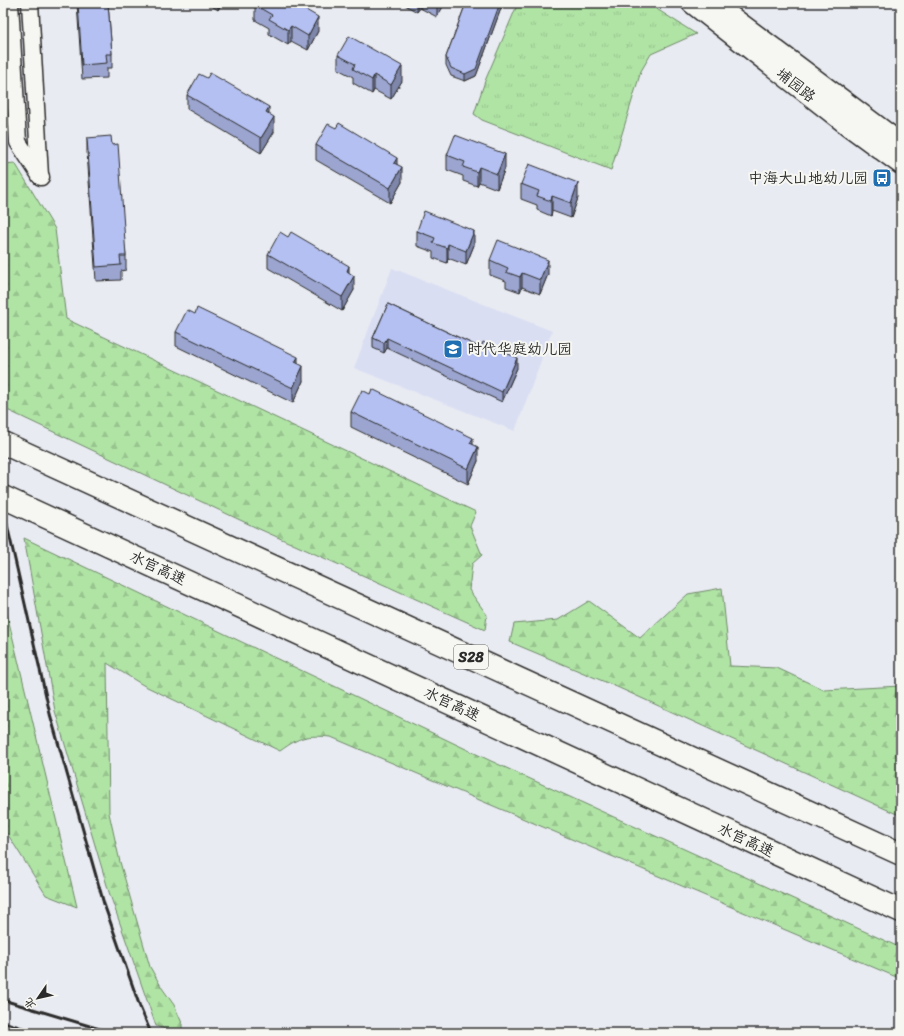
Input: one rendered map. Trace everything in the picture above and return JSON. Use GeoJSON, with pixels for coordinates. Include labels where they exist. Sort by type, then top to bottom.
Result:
{"type":"FeatureCollection","features":[{"type":"Feature","properties":{"kind":"highway","name":"S28"},"geometry":{"type":"LineString","coordinates":[[3,443],[901,854]]}},
{"type":"Feature","properties":{"kind":"highway","name":"水官高速"},"geometry":{"type":"LineString","coordinates":[[3,497],[901,911]]}},
{"type":"Feature","properties":{"kind":"street"},"geometry":{"type":"LineString","coordinates":[[10,3],[18,142],[40,177],[30,3]]}},
{"type":"Feature","properties":{"kind":"street","name":"埔园路"},"geometry":{"type":"LineString","coordinates":[[692,3],[849,126],[901,164]]}},
{"type":"Feature","properties":{"kind":"street","name":"埔园路"},"geometry":{"type":"LineString","coordinates":[[713,3],[901,144]]}},
{"type":"Feature","properties":{"kind":"shaded area","name":"时代华庭幼儿园"},"geometry":{"type":"Polygon","coordinates":[[[392,268],[552,331],[515,431],[354,368],[392,268]]]}},
{"type":"Feature","properties":{"kind":"green space"},"geometry":{"type":"Polygon","coordinates":[[[518,3],[645,3],[696,34],[651,54],[641,71],[611,170],[482,120],[474,114],[485,81],[518,3]]]}},
{"type":"Feature","properties":{"kind":"green space"},"geometry":{"type":"Polygon","coordinates":[[[15,163],[55,229],[66,319],[476,512],[470,526],[482,555],[472,564],[469,590],[487,615],[485,630],[257,528],[3,408],[3,164],[15,163]]]}},
{"type":"Feature","properties":{"kind":"green space"},"geometry":{"type":"Polygon","coordinates":[[[24,538],[491,761],[901,948],[901,979],[331,737],[315,736],[299,739],[280,751],[143,685],[107,663],[109,813],[120,862],[150,967],[174,1005],[182,1023],[182,1033],[177,1033],[156,1026],[109,892],[55,711],[24,538]]]}},
{"type":"Feature","properties":{"kind":"green space"},"geometry":{"type":"Polygon","coordinates":[[[722,588],[730,666],[777,668],[824,690],[901,686],[901,816],[617,687],[510,642],[514,624],[558,620],[589,601],[640,638],[688,594],[722,588]]]}},
{"type":"Feature","properties":{"kind":"green space"},"geometry":{"type":"Polygon","coordinates":[[[3,597],[77,907],[46,895],[3,827],[3,597]]]}},
{"type":"Feature","properties":{"kind":"building"},"geometry":{"type":"Polygon","coordinates":[[[78,3],[108,3],[112,54],[106,54],[107,63],[82,65],[78,3]]]}},
{"type":"Feature","properties":{"kind":"building"},"geometry":{"type":"Polygon","coordinates":[[[256,3],[294,3],[318,17],[308,36],[291,26],[288,30],[269,19],[272,15],[255,5],[256,3]]]}},
{"type":"Feature","properties":{"kind":"building"},"geometry":{"type":"Polygon","coordinates":[[[466,3],[500,3],[476,69],[465,74],[451,68],[446,57],[466,3]]]}},
{"type":"Feature","properties":{"kind":"building"},"geometry":{"type":"Polygon","coordinates":[[[349,36],[402,66],[391,85],[374,75],[372,80],[353,69],[355,64],[338,55],[349,36]]]}},
{"type":"Feature","properties":{"kind":"building"},"geometry":{"type":"Polygon","coordinates":[[[210,73],[269,107],[266,112],[274,117],[261,138],[187,95],[199,74],[207,78],[210,73]]]}},
{"type":"Feature","properties":{"kind":"building"},"geometry":{"type":"Polygon","coordinates":[[[339,123],[397,158],[394,163],[402,167],[390,188],[316,145],[328,124],[336,128],[339,123]]]}},
{"type":"Feature","properties":{"kind":"building"},"geometry":{"type":"Polygon","coordinates":[[[455,135],[505,154],[497,174],[479,167],[477,172],[463,167],[465,162],[447,155],[455,135]]]}},
{"type":"Feature","properties":{"kind":"building"},"geometry":{"type":"Polygon","coordinates":[[[111,136],[112,145],[118,144],[126,256],[120,256],[121,265],[96,267],[87,138],[111,136]]]}},
{"type":"Feature","properties":{"kind":"building"},"geometry":{"type":"Polygon","coordinates":[[[529,164],[578,183],[571,203],[552,196],[551,201],[537,196],[539,191],[521,184],[529,164]]]}},
{"type":"Feature","properties":{"kind":"building"},"geometry":{"type":"Polygon","coordinates":[[[424,211],[474,231],[466,251],[448,244],[447,248],[433,243],[435,238],[417,231],[424,211]]]}},
{"type":"Feature","properties":{"kind":"building"},"geometry":{"type":"Polygon","coordinates":[[[280,232],[288,237],[291,232],[349,266],[347,271],[354,276],[342,297],[268,254],[280,232]]]}},
{"type":"Feature","properties":{"kind":"building"},"geometry":{"type":"Polygon","coordinates":[[[498,240],[548,260],[540,280],[522,273],[520,277],[506,272],[508,268],[490,260],[498,240]]]}},
{"type":"Feature","properties":{"kind":"building"},"geometry":{"type":"Polygon","coordinates":[[[388,304],[481,348],[483,342],[517,358],[502,392],[387,338],[384,343],[373,338],[388,304]]]}},
{"type":"Feature","properties":{"kind":"building"},"geometry":{"type":"Polygon","coordinates":[[[197,308],[298,357],[295,362],[303,366],[293,388],[176,332],[187,310],[195,314],[197,308]]]}},
{"type":"Feature","properties":{"kind":"building"},"geometry":{"type":"Polygon","coordinates":[[[372,389],[473,438],[470,443],[478,447],[468,469],[351,412],[362,390],[370,394],[372,389]]]}},
{"type":"Feature","properties":{"kind":"railway"},"geometry":{"type":"LineString","coordinates":[[3,507],[50,714],[104,904],[140,1007],[151,1033]]}},
{"type":"Feature","properties":{"kind":"railway"},"geometry":{"type":"LineString","coordinates":[[3,1000],[113,1033]]}},
{"type":"Feature","properties":{"kind":"railway"},"geometry":{"type":"LineString","coordinates":[[3,1022],[38,1033]]}},
{"type":"Feature","properties":{"kind":"place","name":"中海大山地幼儿园"},"geometry":{"type":"Point","coordinates":[882,178]}},
{"type":"Feature","properties":{"kind":"place","name":"时代华庭幼儿园"},"geometry":{"type":"Point","coordinates":[453,349]}}]}
